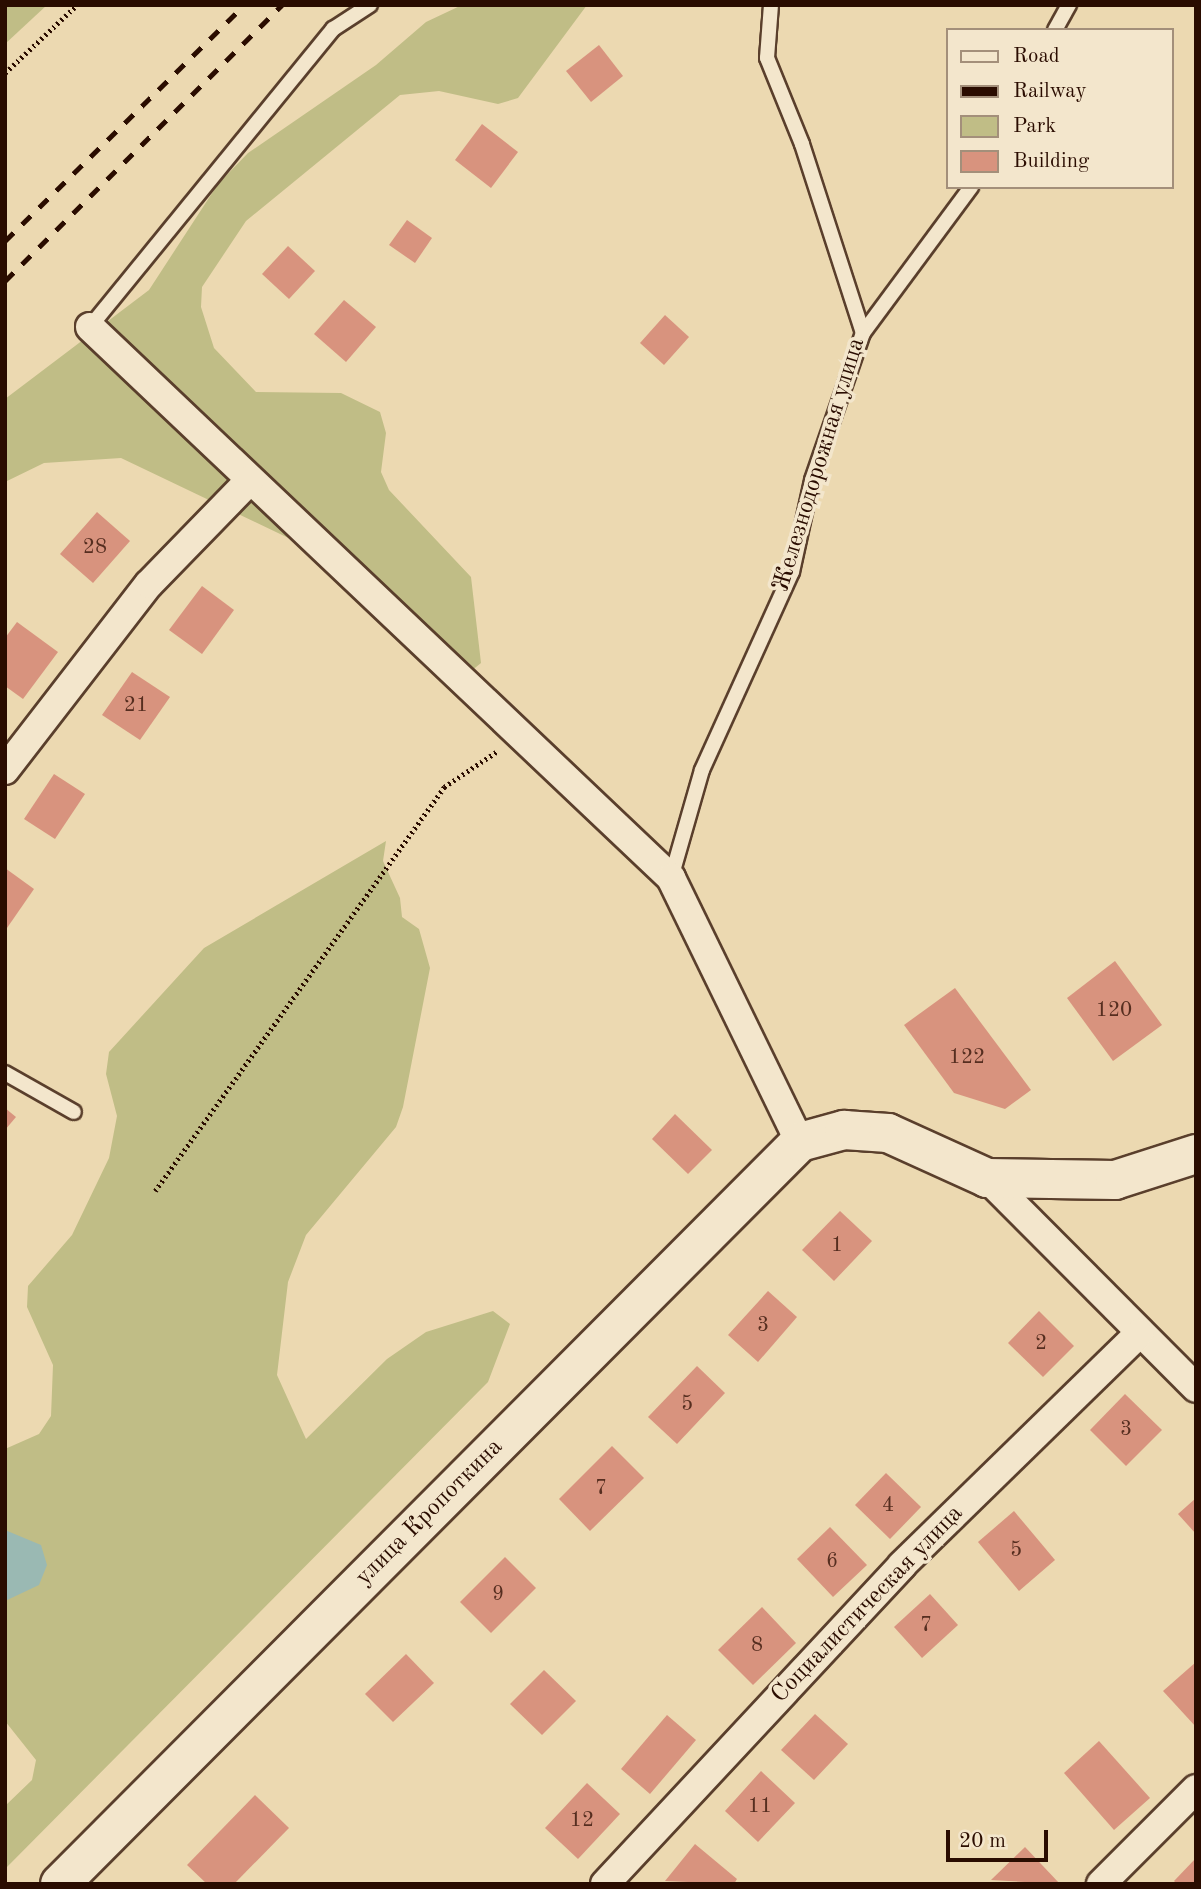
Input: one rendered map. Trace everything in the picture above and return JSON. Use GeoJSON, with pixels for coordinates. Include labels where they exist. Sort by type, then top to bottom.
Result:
{"type":"FeatureCollection","features":[{"type":"Feature","properties":{"kind":"main road"},"geometry":{"type":"LineString","coordinates":[[800,1142],[844,1130],[888,1133],[987,1178],[1115,1180],[1196,1154]]}},
{"type":"Feature","properties":{"kind":"main road","name":"улица Кропоткина"},"geometry":{"type":"LineString","coordinates":[[60,1884],[800,1142]]}},
{"type":"Feature","properties":{"kind":"street"},"geometry":{"type":"LineString","coordinates":[[90,327],[671,878],[800,1142]]}},
{"type":"Feature","properties":{"kind":"street"},"geometry":{"type":"LineString","coordinates":[[5,771],[149,584],[250,480]]}},
{"type":"Feature","properties":{"kind":"street"},"geometry":{"type":"LineString","coordinates":[[987,1178],[1139,1334],[1196,1388]]}},
{"type":"Feature","properties":{"kind":"street","name":"Социалистическая улица"},"geometry":{"type":"LineString","coordinates":[[605,1884],[902,1565],[1139,1334]]}},
{"type":"Feature","properties":{"kind":"street"},"geometry":{"type":"LineString","coordinates":[[1101,1884],[1196,1789]]}},
{"type":"Feature","properties":{"kind":"lane"},"geometry":{"type":"LineString","coordinates":[[90,327],[333,29],[370,5]]}},
{"type":"Feature","properties":{"kind":"lane","name":"Железнодорожная улица"},"geometry":{"type":"LineString","coordinates":[[671,878],[702,770],[792,572],[812,480],[863,333],[807,155],[767,58],[771,5]]}},
{"type":"Feature","properties":{"kind":"lane"},"geometry":{"type":"LineString","coordinates":[[1056,28],[1069,5]]}},
{"type":"Feature","properties":{"kind":"lane"},"geometry":{"type":"LineString","coordinates":[[863,333],[970,189]]}},
{"type":"Feature","properties":{"kind":"lane"},"geometry":{"type":"LineString","coordinates":[[5,1073],[74,1112]]}},
{"type":"Feature","properties":{"kind":"path"},"geometry":{"type":"LineString","coordinates":[[5,74],[77,5]]}},
{"type":"Feature","properties":{"kind":"path"},"geometry":{"type":"LineString","coordinates":[[155,1191],[444,786],[520,736]]}},
{"type":"Feature","properties":{"kind":"green space"},"geometry":{"type":"Polygon","coordinates":[[[5,5],[47,5],[5,44],[5,5]]]}},
{"type":"Feature","properties":{"kind":"green space"},"geometry":{"type":"Polygon","coordinates":[[[462,5],[587,5],[518,98],[498,104],[439,91],[400,95],[246,221],[202,287],[201,307],[214,348],[256,392],[341,393],[380,412],[386,433],[381,472],[389,490],[471,577],[481,663],[465,676],[301,544],[121,458],[44,463],[5,482],[5,399],[149,290],[218,184],[248,153],[376,65],[426,22],[462,5]]]}},
{"type":"Feature","properties":{"kind":"green space"},"geometry":{"type":"Polygon","coordinates":[[[386,841],[383,861],[400,898],[402,917],[419,929],[430,968],[403,1107],[396,1127],[306,1235],[288,1282],[277,1375],[306,1439],[387,1359],[426,1332],[493,1311],[510,1324],[488,1382],[5,1869],[5,1806],[32,1780],[36,1760],[5,1721],[5,1449],[39,1434],[51,1416],[53,1365],[27,1307],[28,1286],[72,1235],[109,1158],[117,1116],[106,1074],[109,1052],[204,948],[386,841]]]}},
{"type":"Feature","properties":{"kind":"water"},"geometry":{"type":"Polygon","coordinates":[[[5,1530],[41,1545],[47,1565],[39,1585],[5,1601],[5,1530]]]}},
{"type":"Feature","properties":{"kind":"building"},"geometry":{"type":"Polygon","coordinates":[[[599,45],[623,76],[591,102],[566,71],[599,45]]]}},
{"type":"Feature","properties":{"kind":"building"},"geometry":{"type":"Polygon","coordinates":[[[482,124],[518,152],[491,188],[455,160],[482,124]]]}},
{"type":"Feature","properties":{"kind":"building"},"geometry":{"type":"Polygon","coordinates":[[[407,220],[432,238],[415,263],[389,245],[407,220]]]}},
{"type":"Feature","properties":{"kind":"building"},"geometry":{"type":"Polygon","coordinates":[[[288,246],[315,271],[289,299],[262,274],[288,246]]]}},
{"type":"Feature","properties":{"kind":"building"},"geometry":{"type":"Polygon","coordinates":[[[344,300],[376,327],[346,362],[314,334],[344,300]]]}},
{"type":"Feature","properties":{"kind":"building"},"geometry":{"type":"Polygon","coordinates":[[[665,315],[689,337],[664,365],[640,343],[665,315]]]}},
{"type":"Feature","properties":{"kind":"building"},"geometry":{"type":"Polygon","coordinates":[[[97,512],[130,541],[93,583],[60,554],[97,512]]]}},
{"type":"Feature","properties":{"kind":"building"},"geometry":{"type":"Polygon","coordinates":[[[202,586],[234,610],[202,654],[169,630],[202,586]]]}},
{"type":"Feature","properties":{"kind":"building"},"geometry":{"type":"Polygon","coordinates":[[[17,622],[58,652],[23,699],[5,686],[5,638],[17,622]]]}},
{"type":"Feature","properties":{"kind":"building"},"geometry":{"type":"Polygon","coordinates":[[[132,672],[170,697],[140,740],[102,715],[132,672]]]}},
{"type":"Feature","properties":{"kind":"building"},"geometry":{"type":"Polygon","coordinates":[[[54,774],[85,794],[55,839],[24,819],[54,774]]]}},
{"type":"Feature","properties":{"kind":"building"},"geometry":{"type":"Polygon","coordinates":[[[5,868],[34,889],[7,928],[5,927],[5,868]]]}},
{"type":"Feature","properties":{"kind":"building"},"geometry":{"type":"Polygon","coordinates":[[[1115,961],[1162,1025],[1113,1061],[1067,998],[1115,961]]]}},
{"type":"Feature","properties":{"kind":"building"},"geometry":{"type":"Polygon","coordinates":[[[955,988],[1031,1090],[1005,1109],[954,1093],[904,1025],[955,988]]]}},
{"type":"Feature","properties":{"kind":"building"},"geometry":{"type":"Polygon","coordinates":[[[5,1108],[16,1117],[5,1130],[5,1108]]]}},
{"type":"Feature","properties":{"kind":"building"},"geometry":{"type":"Polygon","coordinates":[[[675,1114],[712,1150],[688,1174],[652,1139],[675,1114]]]}},
{"type":"Feature","properties":{"kind":"building"},"geometry":{"type":"Polygon","coordinates":[[[840,1211],[872,1241],[834,1281],[802,1250],[840,1211]]]}},
{"type":"Feature","properties":{"kind":"building"},"geometry":{"type":"Polygon","coordinates":[[[768,1291],[797,1317],[758,1362],[728,1335],[768,1291]]]}},
{"type":"Feature","properties":{"kind":"building"},"geometry":{"type":"Polygon","coordinates":[[[1039,1311],[1074,1346],[1043,1377],[1008,1343],[1039,1311]]]}},
{"type":"Feature","properties":{"kind":"building"},"geometry":{"type":"Polygon","coordinates":[[[697,1366],[725,1393],[677,1444],[648,1417],[697,1366]]]}},
{"type":"Feature","properties":{"kind":"building"},"geometry":{"type":"Polygon","coordinates":[[[1125,1394],[1162,1430],[1126,1466],[1090,1430],[1125,1394]]]}},
{"type":"Feature","properties":{"kind":"building"},"geometry":{"type":"Polygon","coordinates":[[[612,1446],[644,1478],[590,1531],[559,1499],[612,1446]]]}},
{"type":"Feature","properties":{"kind":"building"},"geometry":{"type":"Polygon","coordinates":[[[886,1473],[921,1507],[890,1539],[855,1505],[886,1473]]]}},
{"type":"Feature","properties":{"kind":"building"},"geometry":{"type":"Polygon","coordinates":[[[1196,1498],[1196,1534],[1178,1514],[1196,1498]]]}},
{"type":"Feature","properties":{"kind":"building"},"geometry":{"type":"Polygon","coordinates":[[[1014,1511],[1055,1560],[1019,1591],[978,1542],[1014,1511]]]}},
{"type":"Feature","properties":{"kind":"building"},"geometry":{"type":"Polygon","coordinates":[[[830,1527],[867,1565],[833,1597],[797,1559],[830,1527]]]}},
{"type":"Feature","properties":{"kind":"building"},"geometry":{"type":"Polygon","coordinates":[[[505,1557],[536,1588],[491,1633],[460,1602],[505,1557]]]}},
{"type":"Feature","properties":{"kind":"building"},"geometry":{"type":"Polygon","coordinates":[[[930,1594],[958,1625],[922,1658],[894,1627],[930,1594]]]}},
{"type":"Feature","properties":{"kind":"building"},"geometry":{"type":"Polygon","coordinates":[[[762,1607],[796,1643],[753,1685],[718,1650],[762,1607]]]}},
{"type":"Feature","properties":{"kind":"building"},"geometry":{"type":"Polygon","coordinates":[[[406,1654],[434,1683],[393,1722],[365,1694],[406,1654]]]}},
{"type":"Feature","properties":{"kind":"building"},"geometry":{"type":"Polygon","coordinates":[[[1196,1662],[1196,1727],[1163,1691],[1196,1662]]]}},
{"type":"Feature","properties":{"kind":"building"},"geometry":{"type":"Polygon","coordinates":[[[544,1670],[576,1701],[542,1735],[510,1704],[544,1670]]]}},
{"type":"Feature","properties":{"kind":"building"},"geometry":{"type":"Polygon","coordinates":[[[815,1714],[848,1744],[814,1780],[781,1750],[815,1714]]]}},
{"type":"Feature","properties":{"kind":"building"},"geometry":{"type":"Polygon","coordinates":[[[667,1715],[696,1740],[650,1794],[621,1769],[667,1715]]]}},
{"type":"Feature","properties":{"kind":"building"},"geometry":{"type":"Polygon","coordinates":[[[1099,1741],[1150,1798],[1114,1830],[1064,1773],[1099,1741]]]}},
{"type":"Feature","properties":{"kind":"building"},"geometry":{"type":"Polygon","coordinates":[[[761,1771],[795,1803],[758,1842],[725,1811],[761,1771]]]}},
{"type":"Feature","properties":{"kind":"building"},"geometry":{"type":"Polygon","coordinates":[[[587,1783],[620,1814],[578,1859],[545,1828],[587,1783]]]}},
{"type":"Feature","properties":{"kind":"building"},"geometry":{"type":"Polygon","coordinates":[[[255,1795],[289,1828],[234,1884],[207,1884],[187,1865],[255,1795]]]}},
{"type":"Feature","properties":{"kind":"building"},"geometry":{"type":"Polygon","coordinates":[[[695,1844],[737,1879],[734,1884],[665,1881],[695,1844]]]}},
{"type":"Feature","properties":{"kind":"building"},"geometry":{"type":"Polygon","coordinates":[[[1025,1847],[1060,1884],[991,1880],[1025,1847]]]}},
{"type":"Feature","properties":{"kind":"building"},"geometry":{"type":"Polygon","coordinates":[[[1196,1858],[1196,1884],[1177,1884],[1174,1881],[1196,1858]]]}},
{"type":"Feature","properties":{"kind":"railway"},"geometry":{"type":"LineString","coordinates":[[5,241],[244,5]]}},
{"type":"Feature","properties":{"kind":"railway"},"geometry":{"type":"LineString","coordinates":[[5,281],[282,5]]}}]}
